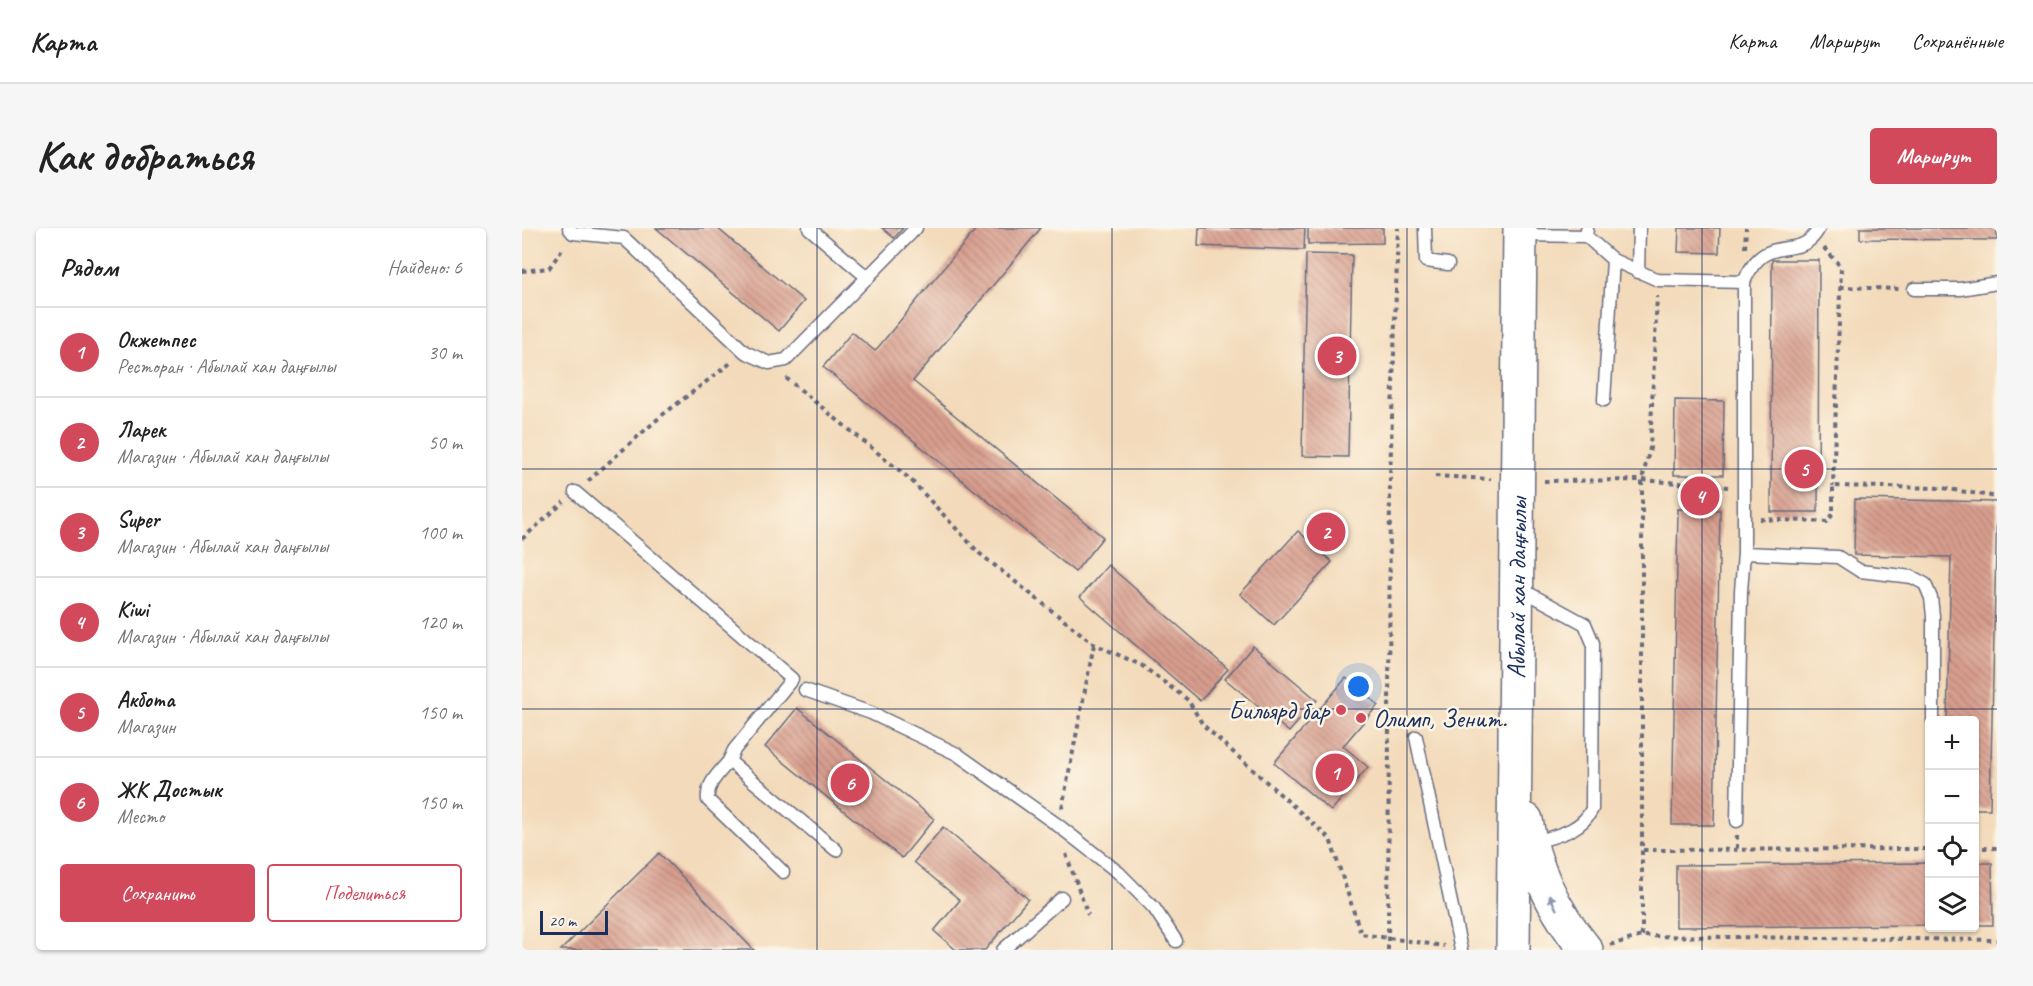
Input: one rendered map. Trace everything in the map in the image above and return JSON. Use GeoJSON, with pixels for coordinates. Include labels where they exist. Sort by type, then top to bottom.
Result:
{"type":"FeatureCollection","features":[{"type":"Feature","properties":{"kind":"highway","name":"Абылай хан даңғылы"},"geometry":{"type":"LineString","coordinates":[[1513,950],[1522,846],[1515,754],[1520,232]]}},
{"type":"Feature","properties":{"kind":"highway"},"geometry":{"type":"LineString","coordinates":[[1522,846],[1538,869],[1559,913],[1594,949]]}},
{"type":"Feature","properties":{"kind":"lane"},"geometry":{"type":"LineString","coordinates":[[809,228],[868,278]]}},
{"type":"Feature","properties":{"kind":"lane"},"geometry":{"type":"LineString","coordinates":[[571,231],[621,233],[745,352],[769,363],[786,360],[916,228]]}},
{"type":"Feature","properties":{"kind":"lane"},"geometry":{"type":"LineString","coordinates":[[1425,228],[1426,261],[1448,264]]}},
{"type":"Feature","properties":{"kind":"lane"},"geometry":{"type":"LineString","coordinates":[[1638,272],[1639,228]]}},
{"type":"Feature","properties":{"kind":"lane"},"geometry":{"type":"LineString","coordinates":[[1520,232],[1587,232],[1613,260],[1658,280],[1744,282]]}},
{"type":"Feature","properties":{"kind":"lane"},"geometry":{"type":"LineString","coordinates":[[1737,821],[1741,591],[1745,518],[1743,488],[1744,282],[1750,266],[1770,248],[1805,244],[1817,232]]}},
{"type":"Feature","properties":{"kind":"lane"},"geometry":{"type":"LineString","coordinates":[[1604,400],[1613,260]]}},
{"type":"Feature","properties":{"kind":"lane"},"geometry":{"type":"LineString","coordinates":[[1914,289],[1960,289],[1997,284]]}},
{"type":"Feature","properties":{"kind":"lane"},"geometry":{"type":"LineString","coordinates":[[575,492],[792,679],[735,750],[707,791],[708,800],[783,872]]}},
{"type":"Feature","properties":{"kind":"lane"},"geometry":{"type":"LineString","coordinates":[[1744,553],[1838,557],[1860,571],[1912,577],[1925,584],[1931,598],[1933,616],[1934,716]]}},
{"type":"Feature","properties":{"kind":"lane"},"geometry":{"type":"LineString","coordinates":[[1516,587],[1585,624],[1593,643],[1592,809],[1588,818],[1574,829],[1522,846]]}},
{"type":"Feature","properties":{"kind":"lane"},"geometry":{"type":"LineString","coordinates":[[805,690],[872,713],[957,754],[1059,826],[1119,873],[1154,908],[1176,941]]}},
{"type":"Feature","properties":{"kind":"lane"},"geometry":{"type":"LineString","coordinates":[[1416,738],[1461,950]]}},
{"type":"Feature","properties":{"kind":"lane"},"geometry":{"type":"LineString","coordinates":[[729,761],[836,850]]}},
{"type":"Feature","properties":{"kind":"lane"},"geometry":{"type":"LineString","coordinates":[[1003,950],[1062,898]]}},
{"type":"Feature","properties":{"kind":"path"},"geometry":{"type":"LineString","coordinates":[[1388,950],[1390,479],[1398,228]]}},
{"type":"Feature","properties":{"kind":"path"},"geometry":{"type":"LineString","coordinates":[[522,271],[549,268],[571,231]]}},
{"type":"Feature","properties":{"kind":"path"},"geometry":{"type":"LineString","coordinates":[[1745,518],[1827,522],[1833,514],[1841,267],[1817,232]]}},
{"type":"Feature","properties":{"kind":"path"},"geometry":{"type":"LineString","coordinates":[[1642,936],[1642,480],[1650,448],[1658,280]]}},
{"type":"Feature","properties":{"kind":"path"},"geometry":{"type":"LineString","coordinates":[[1840,287],[1914,289]]}},
{"type":"Feature","properties":{"kind":"path"},"geometry":{"type":"LineString","coordinates":[[522,539],[661,416],[745,352]]}},
{"type":"Feature","properties":{"kind":"path"},"geometry":{"type":"LineString","coordinates":[[769,363],[911,480],[979,552],[1094,644],[1141,665],[1188,700],[1203,725],[1330,839],[1361,934],[1389,937]]}},
{"type":"Feature","properties":{"kind":"path"},"geometry":{"type":"LineString","coordinates":[[1435,476],[1519,481],[1642,480],[1743,488]]}},
{"type":"Feature","properties":{"kind":"path"},"geometry":{"type":"LineString","coordinates":[[1833,486],[1942,488],[1997,497]]}},
{"type":"Feature","properties":{"kind":"path"},"geometry":{"type":"LineString","coordinates":[[1088,915],[1069,865],[1059,826],[1094,644]]}},
{"type":"Feature","properties":{"kind":"path"},"geometry":{"type":"LineString","coordinates":[[1979,848],[1997,848]]}},
{"type":"Feature","properties":{"kind":"path"},"geometry":{"type":"LineString","coordinates":[[1643,850],[1925,849]]}},
{"type":"Feature","properties":{"kind":"path"},"geometry":{"type":"LineString","coordinates":[[1594,949],[1642,936],[1997,940]]}},
{"type":"Feature","properties":{"kind":"building"},"geometry":{"type":"Polygon","coordinates":[[[656,228],[717,228],[804,301],[779,331],[656,228]]]}},
{"type":"Feature","properties":{"kind":"building"},"geometry":{"type":"Polygon","coordinates":[[[882,228],[903,228],[894,238],[882,228]]]}},
{"type":"Feature","properties":{"kind":"building"},"geometry":{"type":"Polygon","coordinates":[[[977,228],[1041,228],[913,381],[1103,537],[1075,572],[823,367],[852,332],[875,351],[977,228]]]}},
{"type":"Feature","properties":{"kind":"building"},"geometry":{"type":"Polygon","coordinates":[[[1199,228],[1305,228],[1304,250],[1198,246],[1199,228]]]}},
{"type":"Feature","properties":{"kind":"building"},"geometry":{"type":"Polygon","coordinates":[[[1308,228],[1383,228],[1383,243],[1308,244],[1308,228]]]}},
{"type":"Feature","properties":{"kind":"building"},"geometry":{"type":"Polygon","coordinates":[[[1679,228],[1720,228],[1719,253],[1678,252],[1679,228]]]}},
{"type":"Feature","properties":{"kind":"building"},"geometry":{"type":"Polygon","coordinates":[[[1860,228],[1997,228],[1997,240],[1860,239],[1860,228]]]}},
{"type":"Feature","properties":{"kind":"building"},"geometry":{"type":"Polygon","coordinates":[[[1306,254],[1352,255],[1348,457],[1302,456],[1306,254]]]}},
{"type":"Feature","properties":{"kind":"building"},"geometry":{"type":"Polygon","coordinates":[[[1772,260],[1819,260],[1818,512],[1771,512],[1772,260]]]}},
{"type":"Feature","properties":{"kind":"building"},"geometry":{"type":"Polygon","coordinates":[[[1675,400],[1724,401],[1723,475],[1674,475],[1675,400]]]}},
{"type":"Feature","properties":{"kind":"building"},"geometry":{"type":"Polygon","coordinates":[[[1855,499],[1997,502],[1990,809],[1979,809],[1979,716],[1947,716],[1951,557],[1854,555],[1855,499]]]}},
{"type":"Feature","properties":{"kind":"building"},"geometry":{"type":"Polygon","coordinates":[[[1678,509],[1720,510],[1714,825],[1672,825],[1678,509]]]}},
{"type":"Feature","properties":{"kind":"building"},"geometry":{"type":"Polygon","coordinates":[[[1298,531],[1332,562],[1274,625],[1240,594],[1298,531]]]}},
{"type":"Feature","properties":{"kind":"building"},"geometry":{"type":"Polygon","coordinates":[[[1108,565],[1228,669],[1200,701],[1080,597],[1108,565]]]}},
{"type":"Feature","properties":{"kind":"building"},"geometry":{"type":"Polygon","coordinates":[[[1253,646],[1317,700],[1289,732],[1225,679],[1253,646]]]}},
{"type":"Feature","properties":{"kind":"building"},"geometry":{"type":"Polygon","coordinates":[[[1346,678],[1378,705],[1343,746],[1368,767],[1331,811],[1274,763],[1346,678]]]}},
{"type":"Feature","properties":{"kind":"building"},"geometry":{"type":"Polygon","coordinates":[[[797,708],[934,819],[902,858],[765,747],[797,708]]]}},
{"type":"Feature","properties":{"kind":"building"},"geometry":{"type":"Polygon","coordinates":[[[943,827],[1028,899],[985,950],[956,950],[934,931],[960,900],[914,862],[943,827]]]}},
{"type":"Feature","properties":{"kind":"building"},"geometry":{"type":"Polygon","coordinates":[[[659,853],[754,950],[561,950],[659,853]]]}},
{"type":"Feature","properties":{"kind":"building"},"geometry":{"type":"Polygon","coordinates":[[[1925,863],[1925,925],[1676,927],[1676,865],[1925,863]]]}},
{"type":"Feature","properties":{"kind":"building"},"geometry":{"type":"Polygon","coordinates":[[[1979,863],[1992,863],[1993,925],[1979,925],[1979,863]]]}},
{"type":"Feature","properties":{"kind":"place","name":"Super"},"geometry":{"type":"Point","coordinates":[1337,356]}},
{"type":"Feature","properties":{"kind":"place","name":"Акбота"},"geometry":{"type":"Point","coordinates":[1804,469]}},
{"type":"Feature","properties":{"kind":"place","name":"Kiwi"},"geometry":{"type":"Point","coordinates":[1700,496]}},
{"type":"Feature","properties":{"kind":"place","name":"Ларек"},"geometry":{"type":"Point","coordinates":[1326,532]}},
{"type":"Feature","properties":{"kind":"place","name":"Бильярд бар"},"geometry":{"type":"Point","coordinates":[1341,710]}},
{"type":"Feature","properties":{"kind":"place","name":"Олимп, Зенит."},"geometry":{"type":"Point","coordinates":[1361,718]}},
{"type":"Feature","properties":{"kind":"place","name":"Окжетпес"},"geometry":{"type":"Point","coordinates":[1335,773]}},
{"type":"Feature","properties":{"kind":"place","name":"ЖК Достык"},"geometry":{"type":"Point","coordinates":[850,783]}}]}
